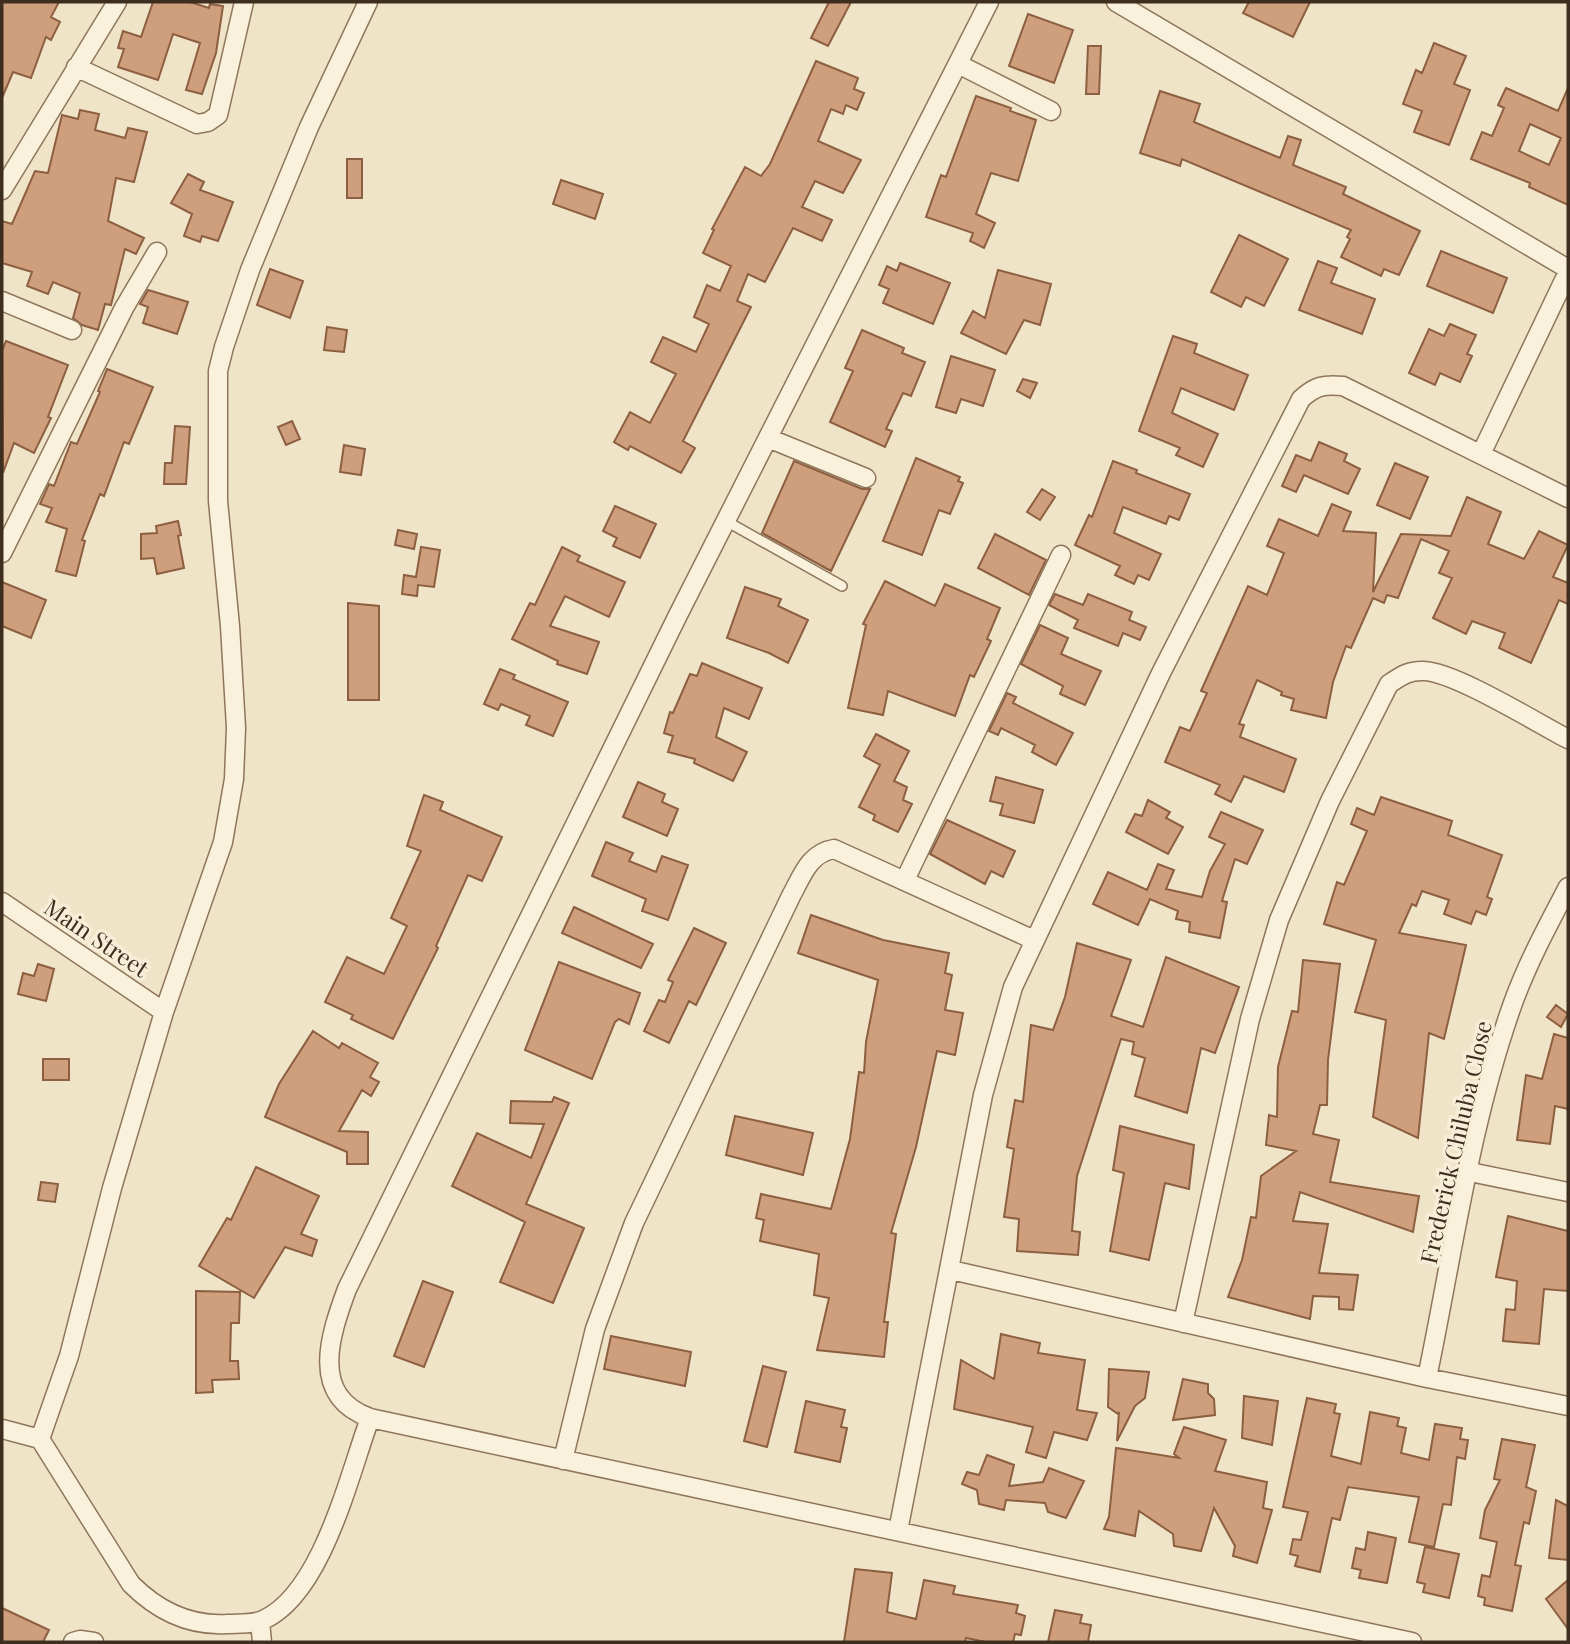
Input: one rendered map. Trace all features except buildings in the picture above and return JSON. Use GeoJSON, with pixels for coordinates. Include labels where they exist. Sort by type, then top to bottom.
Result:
{"type":"FeatureCollection","features":[{"type":"Feature","properties":{"kind":"street"},"geometry":{"type":"LineString","coordinates":[[2,190],[117,2]]}},
{"type":"Feature","properties":{"kind":"street"},"geometry":{"type":"LineString","coordinates":[[76,67],[197,124],[208,122],[218,115],[244,2]]}},
{"type":"Feature","properties":{"kind":"street"},"geometry":{"type":"LineString","coordinates":[[40,1439],[69,1356],[112,1188],[164,1012],[223,842],[234,779],[236,728],[218,501],[218,372],[250,270],[309,127],[368,2]]}},
{"type":"Feature","properties":{"kind":"street"},"geometry":{"type":"LineString","coordinates":[[989,2],[726,521],[347,1289],[330,1345],[328,1367],[343,1401],[352,1411],[370,1418],[1412,1642]]}},
{"type":"Feature","properties":{"kind":"street"},"geometry":{"type":"LineString","coordinates":[[1116,2],[1568,271],[1481,454]]}},
{"type":"Feature","properties":{"kind":"street"},"geometry":{"type":"LineString","coordinates":[[958,64],[1051,111]]}},
{"type":"Feature","properties":{"kind":"street"},"geometry":{"type":"LineString","coordinates":[[2,553],[124,308],[157,252]]}},
{"type":"Feature","properties":{"kind":"street"},"geometry":{"type":"LineString","coordinates":[[2,301],[72,330]]}},
{"type":"Feature","properties":{"kind":"street"},"geometry":{"type":"LineString","coordinates":[[898,1531],[983,1095],[1013,987],[1161,673],[1301,399],[1313,388],[1327,384],[1343,386],[1568,498]]}},
{"type":"Feature","properties":{"kind":"street"},"geometry":{"type":"LineString","coordinates":[[768,438],[866,478]]}},
{"type":"Feature","properties":{"kind":"street"},"geometry":{"type":"LineString","coordinates":[[905,880],[1061,555]]}},
{"type":"Feature","properties":{"kind":"street"},"geometry":{"type":"LineString","coordinates":[[1183,1323],[1250,1018],[1279,920],[1331,801],[1389,684],[1405,672],[1427,671],[1471,687],[1568,739]]}},
{"type":"Feature","properties":{"kind":"street"},"geometry":{"type":"LineString","coordinates":[[563,1460],[595,1329],[634,1223],[785,908],[812,859],[823,851],[834,849],[1034,940]]}},
{"type":"Feature","properties":{"kind":"street","name":"Frederick Chiluba Close"},"geometry":{"type":"LineString","coordinates":[[1427,1378],[1490,1080],[1513,1003],[1538,945],[1568,887]]}},
{"type":"Feature","properties":{"kind":"street","name":"Main Street"},"geometry":{"type":"LineString","coordinates":[[2,902],[164,1012]]}},
{"type":"Feature","properties":{"kind":"street"},"geometry":{"type":"LineString","coordinates":[[1470,1171],[1568,1192]]}},
{"type":"Feature","properties":{"kind":"street"},"geometry":{"type":"LineString","coordinates":[[951,1270],[1427,1378],[1568,1406]]}},
{"type":"Feature","properties":{"kind":"street"},"geometry":{"type":"LineString","coordinates":[[2,1429],[40,1439],[131,1584],[146,1599],[188,1620],[217,1624],[260,1622],[276,1613],[295,1595],[319,1560],[370,1418]]}},
{"type":"Feature","properties":{"kind":"street"},"geometry":{"type":"LineString","coordinates":[[260,1622],[262,1642]]}},
{"type":"Feature","properties":{"kind":"street"},"geometry":{"type":"LineString","coordinates":[[73,1642],[94,1642]]}},
{"type":"Feature","properties":{"kind":"lane"},"geometry":{"type":"LineString","coordinates":[[726,521],[842,586]]}}]}
